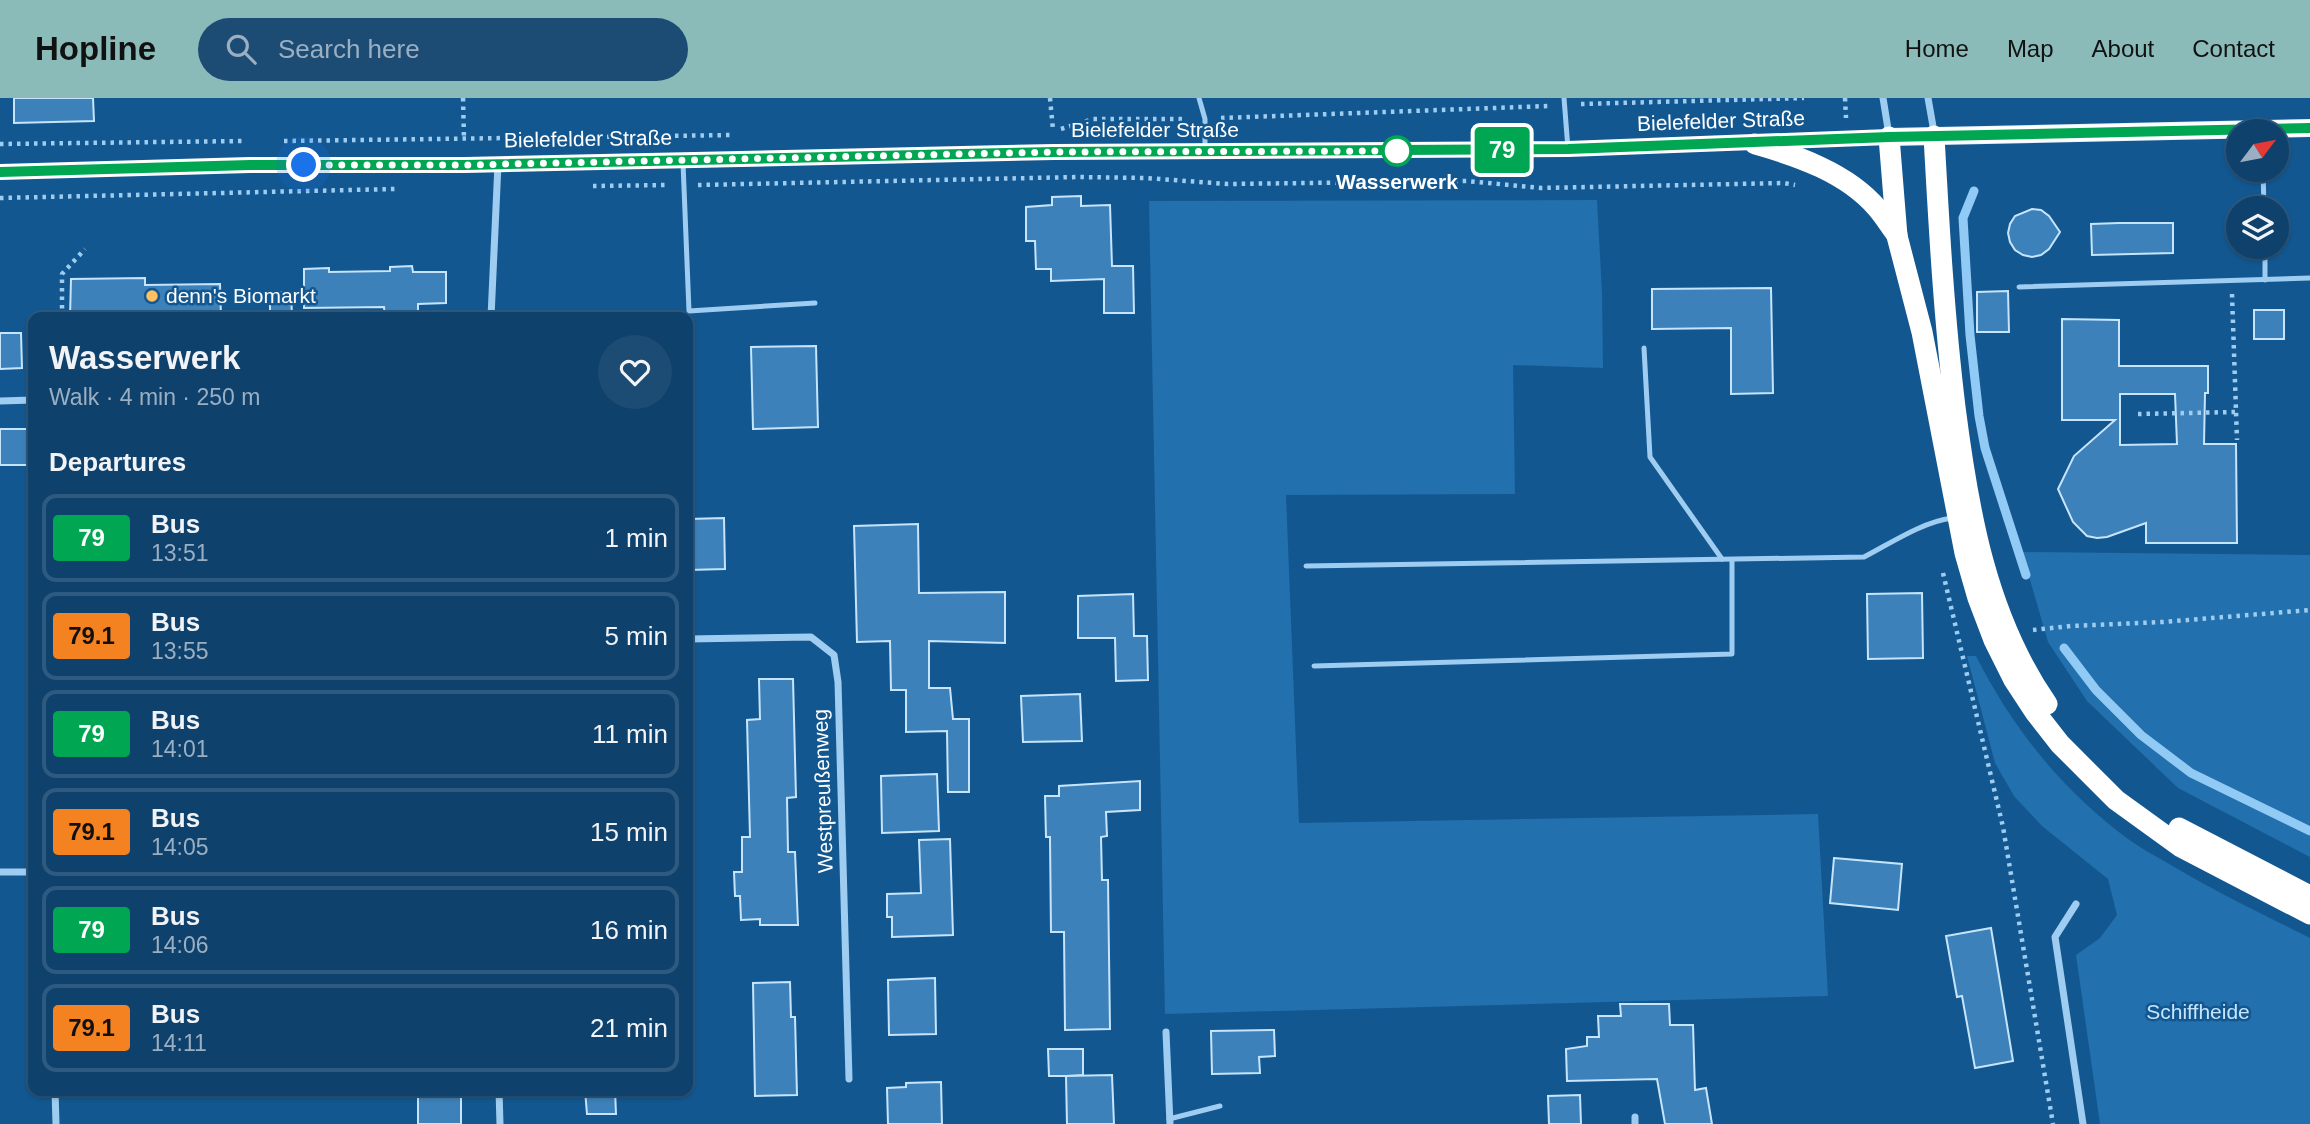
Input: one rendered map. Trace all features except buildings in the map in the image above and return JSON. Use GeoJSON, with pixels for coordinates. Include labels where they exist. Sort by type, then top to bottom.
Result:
{"type":"FeatureCollection","features":[{"type":"Feature","properties":{"kind":"highway"},"geometry":{"type":"LineString","coordinates":[[1934,136],[1944,308],[1963,465],[1979,548],[2008,635],[2025,669],[2061,722],[2094,761],[2123,787],[2186,833],[2310,896]]}},
{"type":"Feature","properties":{"kind":"highway"},"geometry":{"type":"LineString","coordinates":[[1889,137],[1898,236],[1922,332],[1957,518],[1978,598],[1994,640],[2021,691],[2060,744],[2116,800],[2148,825],[2204,859],[2310,914]]}},
{"type":"Feature","properties":{"kind":"highway"},"geometry":{"type":"LineString","coordinates":[[1755,144],[1788,153],[1847,183],[1877,207],[1898,236]]}},
{"type":"Feature","properties":{"kind":"main road","name":"Bielefelder Straße"},"geometry":{"type":"LineString","coordinates":[[2289,129],[2310,128]]}},
{"type":"Feature","properties":{"kind":"main road","name":"Bielefelder Straße"},"geometry":{"type":"LineString","coordinates":[[0,172],[250,165],[465,165],[1054,152],[1568,149],[1889,137],[2226,131]]}},
{"type":"Feature","properties":{"kind":"street"},"geometry":{"type":"LineString","coordinates":[[1884,98],[1889,137]]}},
{"type":"Feature","properties":{"kind":"street"},"geometry":{"type":"LineString","coordinates":[[1928,98],[1934,136]]}},
{"type":"Feature","properties":{"kind":"street"},"geometry":{"type":"LineString","coordinates":[[491,312],[498,164]]}},
{"type":"Feature","properties":{"kind":"street"},"geometry":{"type":"LineString","coordinates":[[0,401],[28,400]]}},
{"type":"Feature","properties":{"kind":"street","name":"Westpreußenweg"},"geometry":{"type":"LineString","coordinates":[[693,639],[811,638],[834,655],[838,682],[849,1079]]}},
{"type":"Feature","properties":{"kind":"street"},"geometry":{"type":"LineString","coordinates":[[0,872],[28,872]]}},
{"type":"Feature","properties":{"kind":"street"},"geometry":{"type":"LineString","coordinates":[[2076,904],[2055,937],[2083,1124]]}},
{"type":"Feature","properties":{"kind":"street"},"geometry":{"type":"LineString","coordinates":[[1166,1032],[1170,1121]]}},
{"type":"Feature","properties":{"kind":"street"},"geometry":{"type":"LineString","coordinates":[[55,1096],[56,1124]]}},
{"type":"Feature","properties":{"kind":"street"},"geometry":{"type":"LineString","coordinates":[[499,1096],[499,1124]]}},
{"type":"Feature","properties":{"kind":"lane"},"geometry":{"type":"LineString","coordinates":[[1199,98],[1205,119],[1205,153]]}},
{"type":"Feature","properties":{"kind":"lane"},"geometry":{"type":"LineString","coordinates":[[1565,101],[1568,149]]}},
{"type":"Feature","properties":{"kind":"lane"},"geometry":{"type":"LineString","coordinates":[[682,160],[689,311],[814,303]]}},
{"type":"Feature","properties":{"kind":"lane"},"geometry":{"type":"LineString","coordinates":[[2264,259],[2265,280]]}},
{"type":"Feature","properties":{"kind":"lane"},"geometry":{"type":"LineString","coordinates":[[2019,287],[2310,278]]}},
{"type":"Feature","properties":{"kind":"lane"},"geometry":{"type":"LineString","coordinates":[[1644,348],[1650,457],[1723,559]]}},
{"type":"Feature","properties":{"kind":"lane"},"geometry":{"type":"LineString","coordinates":[[1306,566],[1864,558],[1942,519],[1957,518]]}},
{"type":"Feature","properties":{"kind":"lane"},"geometry":{"type":"LineString","coordinates":[[1314,666],[1732,654],[1731,559]]}},
{"type":"Feature","properties":{"kind":"lane"},"geometry":{"type":"LineString","coordinates":[[1170,1121],[1220,1106]]}},
{"type":"Feature","properties":{"kind":"path"},"geometry":{"type":"LineString","coordinates":[[463,98],[465,165]]}},
{"type":"Feature","properties":{"kind":"path"},"geometry":{"type":"LineString","coordinates":[[1050,98],[1053,131],[1093,119],[1205,119],[1565,101],[1804,98]]}},
{"type":"Feature","properties":{"kind":"path"},"geometry":{"type":"LineString","coordinates":[[277,141],[738,135]]}},
{"type":"Feature","properties":{"kind":"path"},"geometry":{"type":"LineString","coordinates":[[0,144],[250,141]]}},
{"type":"Feature","properties":{"kind":"path"},"geometry":{"type":"LineString","coordinates":[[584,187],[1078,177],[1146,178],[1228,184],[1467,181],[1541,188],[1784,183],[1797,186]]}},
{"type":"Feature","properties":{"kind":"path"},"geometry":{"type":"LineString","coordinates":[[0,198],[405,189]]}},
{"type":"Feature","properties":{"kind":"path"},"geometry":{"type":"LineString","coordinates":[[62,312],[62,274],[85,249]]}},
{"type":"Feature","properties":{"kind":"path"},"geometry":{"type":"LineString","coordinates":[[2231,281],[2237,440]]}},
{"type":"Feature","properties":{"kind":"path"},"geometry":{"type":"LineString","coordinates":[[2138,414],[2236,412]]}},
{"type":"Feature","properties":{"kind":"path"},"geometry":{"type":"LineString","coordinates":[[1946,593],[2003,827],[2053,1124]]}},
{"type":"Feature","properties":{"kind":"path"},"geometry":{"type":"LineString","coordinates":[[2008,635],[2071,626],[2163,622],[2310,610]]}},
{"type":"Feature","properties":{"kind":"green space"},"geometry":{"type":"Polygon","coordinates":[[[1597,200],[1603,368],[1513,365],[1515,494],[1286,495],[1299,823],[1818,814],[1828,996],[1165,1014],[1149,201],[1597,200]]]}},
{"type":"Feature","properties":{"kind":"green space"},"geometry":{"type":"Polygon","coordinates":[[[2022,552],[2310,555],[2310,857],[2178,788],[2087,701],[2048,642],[2022,552]]]}},
{"type":"Feature","properties":{"kind":"green space","name":"Schiffheide"},"geometry":{"type":"Polygon","coordinates":[[[1967,656],[1976,656],[2006,708],[2041,757],[2104,820],[2132,842],[2182,872],[2310,938],[2310,1124],[2100,1124],[2076,955],[2100,938],[2117,915],[2108,879],[2042,826],[2014,796],[1995,763],[1967,656]]]}},
{"type":"Feature","properties":{"kind":"waterway"},"geometry":{"type":"LineString","coordinates":[[1974,191],[1963,218],[1970,335],[1979,416],[1985,448],[2026,575]]}},
{"type":"Feature","properties":{"kind":"waterway"},"geometry":{"type":"LineString","coordinates":[[2064,648],[2096,690],[2141,735],[2191,773],[2310,831]]}},
{"type":"Feature","properties":{"kind":"bus line","name":"79"},"geometry":{"type":"LineString","coordinates":[[0,172],[250,165],[465,165],[1054,152],[1568,149],[1889,137],[2310,128]]}},
{"type":"Feature","properties":{"kind":"place","name":"Wasserwerk"},"geometry":{"type":"Point","coordinates":[1397,151]}},
{"type":"Feature","properties":{"kind":"place","name":"denn's Biomarkt"},"geometry":{"type":"Point","coordinates":[152,296]}},
{"type":"Feature","properties":{"kind":"route"},"geometry":{"type":"LineString","coordinates":[[304,165],[465,165],[1054,152],[1397,151]]}}]}
